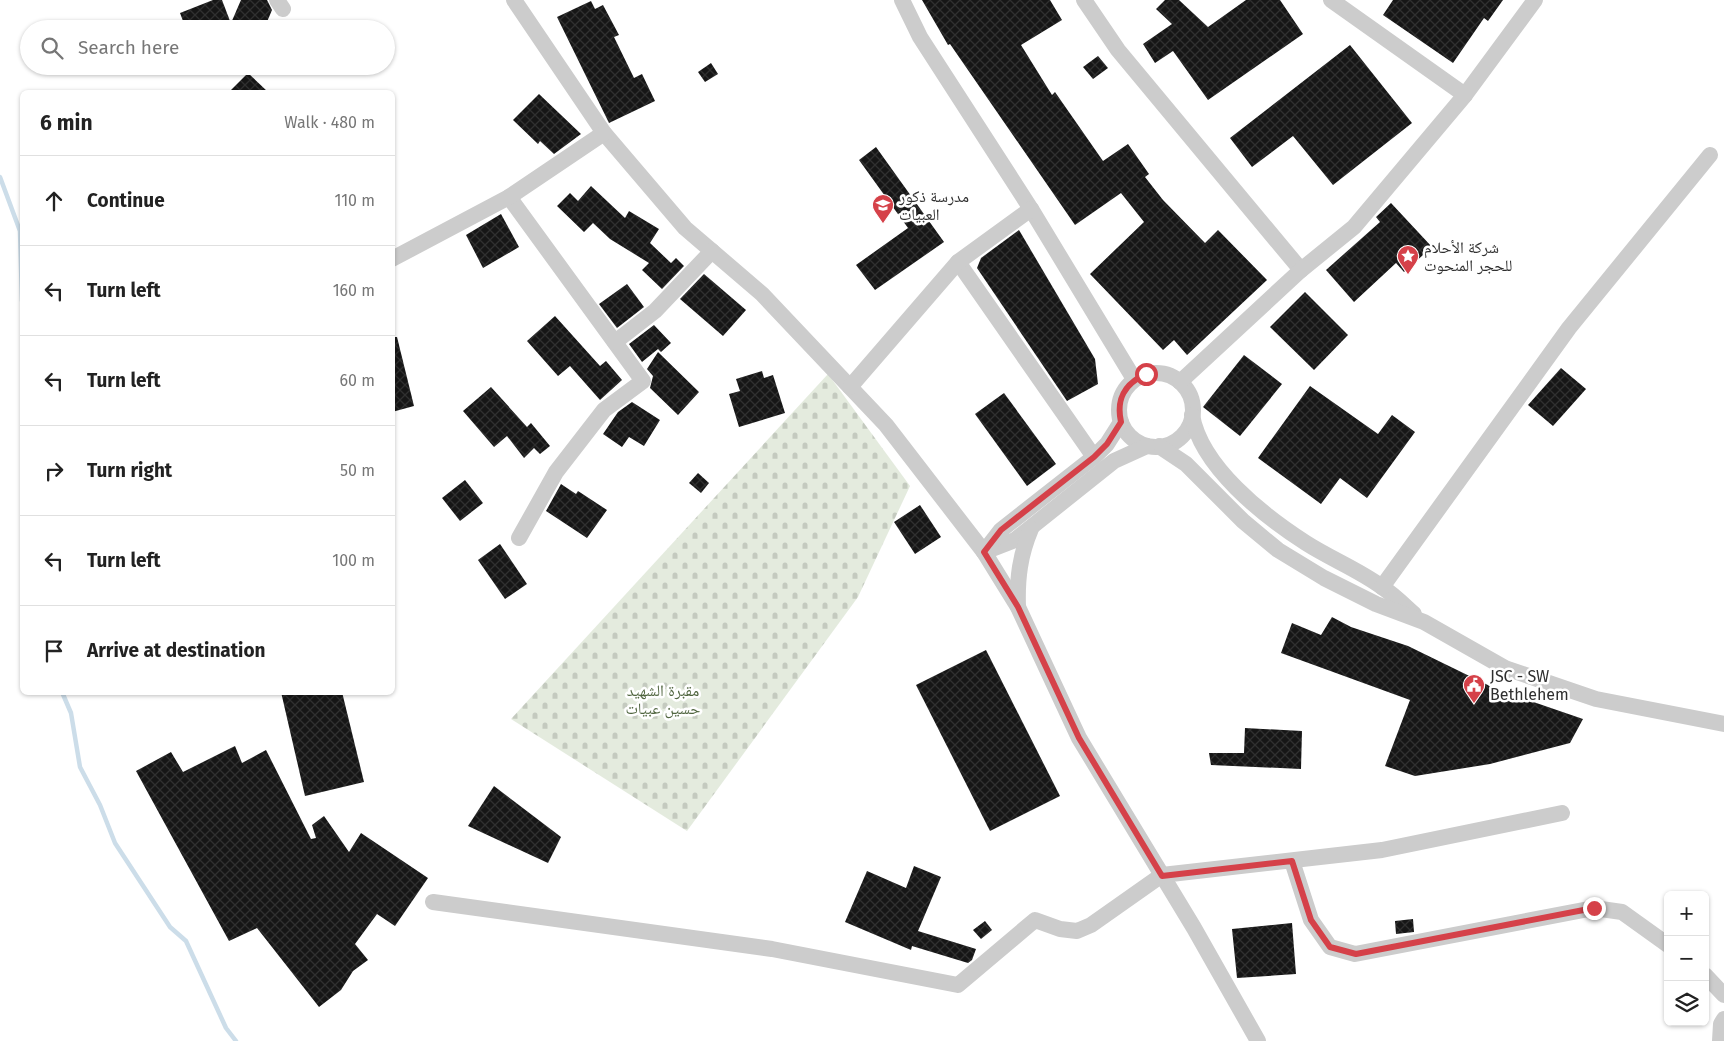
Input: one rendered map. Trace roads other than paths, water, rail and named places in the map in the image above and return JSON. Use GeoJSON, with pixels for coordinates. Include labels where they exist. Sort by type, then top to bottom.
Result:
{"type":"FeatureCollection","features":[{"type":"Feature","properties":{"kind":"street"},"geometry":{"type":"LineString","coordinates":[[514,0],[604,133],[685,228],[762,294],[886,425],[984,552],[1018,607],[1079,738],[1258,1041]]}},
{"type":"Feature","properties":{"kind":"street"},"geometry":{"type":"LineString","coordinates":[[902,0],[920,37],[1031,209],[1134,379]]}},
{"type":"Feature","properties":{"kind":"street"},"geometry":{"type":"LineString","coordinates":[[1084,0],[1118,50],[1301,270]]}},
{"type":"Feature","properties":{"kind":"street"},"geometry":{"type":"LineString","coordinates":[[1331,0],[1465,95]]}},
{"type":"Feature","properties":{"kind":"street"},"geometry":{"type":"LineString","coordinates":[[1180,382],[1301,270],[1354,227],[1465,95],[1535,0]]}},
{"type":"Feature","properties":{"kind":"street"},"geometry":{"type":"LineString","coordinates":[[395,257],[509,197],[604,133]]}},
{"type":"Feature","properties":{"kind":"street"},"geometry":{"type":"LineString","coordinates":[[1382,587],[1569,328],[1710,155]]}},
{"type":"Feature","properties":{"kind":"street"},"geometry":{"type":"LineString","coordinates":[[509,197],[643,381],[604,410],[556,472],[519,538]]}},
{"type":"Feature","properties":{"kind":"street"},"geometry":{"type":"LineString","coordinates":[[850,387],[958,262],[1031,209]]}},
{"type":"Feature","properties":{"kind":"street"},"geometry":{"type":"LineString","coordinates":[[615,342],[655,311],[712,250]]}},
{"type":"Feature","properties":{"kind":"street"},"geometry":{"type":"LineString","coordinates":[[958,262],[1094,457]]}},
{"type":"Feature","properties":{"kind":"street"},"geometry":{"type":"LineString","coordinates":[[1424,622],[1382,587],[1306,543],[1264,512],[1233,484],[1198,437],[1192,415],[1192,403],[1188,391],[1180,382],[1158,373],[1146,374],[1134,379],[1126,388],[1120,398],[1118,410],[1121,422],[1127,433],[1136,441],[1153,446],[1186,464],[1243,521],[1278,550],[1324,578],[1376,604],[1424,622],[1514,671],[1596,698],[1724,724]]}},
{"type":"Feature","properties":{"kind":"street"},"geometry":{"type":"LineString","coordinates":[[984,552],[1015,540],[1114,461],[1153,446],[1171,443],[1181,436],[1188,426],[1192,415]]}},
{"type":"Feature","properties":{"kind":"street"},"geometry":{"type":"LineString","coordinates":[[984,552],[1001,530],[1094,457],[1107,444],[1121,422]]}},
{"type":"Feature","properties":{"kind":"street"},"geometry":{"type":"LineString","coordinates":[[1018,607],[1018,575],[1022,550],[1032,527]]}},
{"type":"Feature","properties":{"kind":"street"},"geometry":{"type":"LineString","coordinates":[[433,902],[772,950],[958,985],[1035,920],[1060,929],[1077,931],[1091,925],[1162,876],[1382,850],[1562,813]]}},
{"type":"Feature","properties":{"kind":"street"},"geometry":{"type":"LineString","coordinates":[[1292,861],[1311,920],[1330,947],[1356,954],[1594,908],[1622,912],[1664,942]]}},
{"type":"Feature","properties":{"kind":"street"},"geometry":{"type":"LineString","coordinates":[[1709,979],[1724,995]]}},
{"type":"Feature","properties":{"kind":"street"},"geometry":{"type":"LineString","coordinates":[[1720,1041],[1721,1024],[1724,1019]]}},
{"type":"Feature","properties":{"kind":"waterway"},"geometry":{"type":"LineString","coordinates":[[0,177],[20,231]]}},
{"type":"Feature","properties":{"kind":"waterway"},"geometry":{"type":"LineString","coordinates":[[63,695],[71,713],[80,767],[100,805],[115,843],[170,927],[186,941],[226,1028],[236,1041]]}},
{"type":"Feature","properties":{"kind":"place","name":"مدرسة ذكور العبيات"},"geometry":{"type":"Point","coordinates":[883,224]}},
{"type":"Feature","properties":{"kind":"place","name":"شركة الأحلام للحجر المنحوت"},"geometry":{"type":"Point","coordinates":[1408,275]}},
{"type":"Feature","properties":{"kind":"place","name":"JSC - SW Bethlehem"},"geometry":{"type":"Point","coordinates":[1474,704]}},
{"type":"Feature","properties":{"kind":"park label","name":"مقبرة الشهيد حسين عبيات"},"geometry":{"type":"Point","coordinates":[663,699]}}]}
